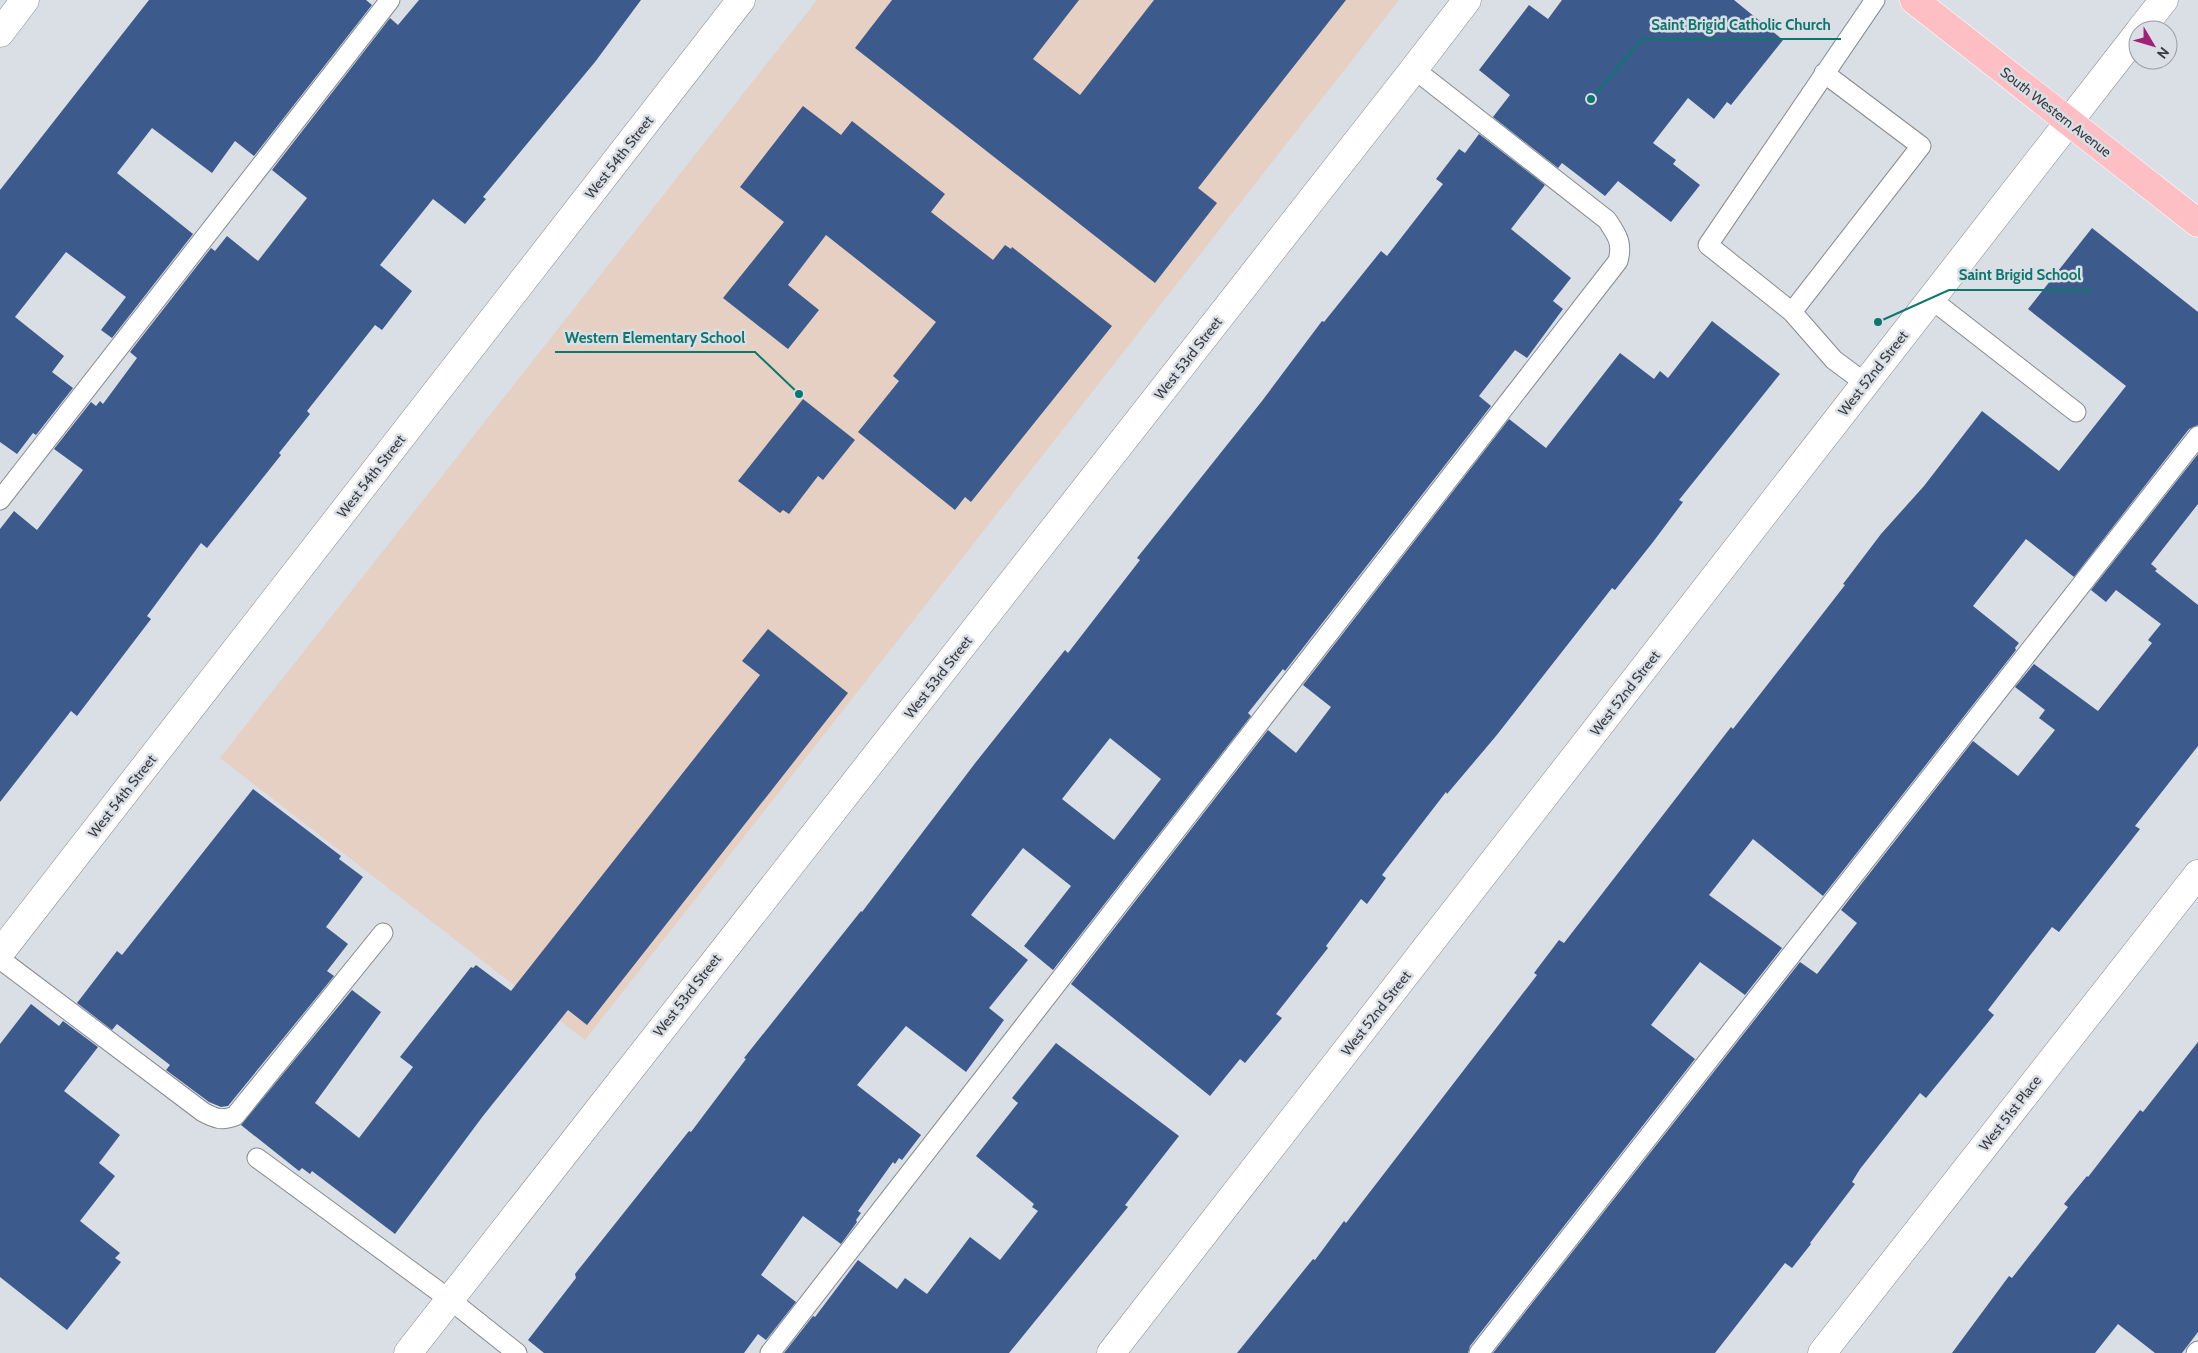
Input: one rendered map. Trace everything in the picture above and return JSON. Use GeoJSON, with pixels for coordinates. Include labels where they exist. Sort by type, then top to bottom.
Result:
{"type":"FeatureCollection","features":[{"type":"Feature","properties":{"kind":"main road","name":"South Western Avenue"},"geometry":{"type":"LineString","coordinates":[[1914,0],[2198,223]]}},
{"type":"Feature","properties":{"kind":"street"},"geometry":{"type":"LineString","coordinates":[[0,33],[26,0]]}},
{"type":"Feature","properties":{"kind":"street","name":"West 54th Street"},"geometry":{"type":"LineString","coordinates":[[0,953],[741,0]]}},
{"type":"Feature","properties":{"kind":"street","name":"West 53rd Street"},"geometry":{"type":"LineString","coordinates":[[408,1353],[1467,0]]}},
{"type":"Feature","properties":{"kind":"street","name":"West 52nd Street"},"geometry":{"type":"LineString","coordinates":[[2148,20],[2164,0]]}},
{"type":"Feature","properties":{"kind":"street","name":"West 52nd Street"},"geometry":{"type":"LineString","coordinates":[[1111,1353],[2128,45]]}},
{"type":"Feature","properties":{"kind":"street","name":"West 51st Place"},"geometry":{"type":"LineString","coordinates":[[1822,1353],[2198,874]]}},
{"type":"Feature","properties":{"kind":"lane"},"geometry":{"type":"LineString","coordinates":[[0,500],[390,0]]}},
{"type":"Feature","properties":{"kind":"lane"},"geometry":{"type":"LineString","coordinates":[[1865,383],[1834,360],[1792,312],[1708,245],[1875,0]]}},
{"type":"Feature","properties":{"kind":"lane"},"geometry":{"type":"LineString","coordinates":[[770,1353],[1618,261],[1621,250],[1617,235],[1607,220],[1414,70]]}},
{"type":"Feature","properties":{"kind":"lane"},"geometry":{"type":"LineString","coordinates":[[1792,312],[1921,146],[1824,73]]}},
{"type":"Feature","properties":{"kind":"lane"},"geometry":{"type":"LineString","coordinates":[[1931,299],[2076,412]]}},
{"type":"Feature","properties":{"kind":"lane"},"geometry":{"type":"LineString","coordinates":[[1479,1353],[2198,436]]}},
{"type":"Feature","properties":{"kind":"lane"},"geometry":{"type":"LineString","coordinates":[[0,959],[203,1112],[217,1119],[226,1120],[235,1116],[382,933]]}},
{"type":"Feature","properties":{"kind":"lane"},"geometry":{"type":"LineString","coordinates":[[257,1158],[449,1299],[517,1353]]}},
{"type":"Feature","properties":{"kind":"shaded area"},"geometry":{"type":"Polygon","coordinates":[[[817,0],[1399,0],[585,1040],[220,758],[817,0]]]}},
{"type":"Feature","properties":{"kind":"building"},"geometry":{"type":"Polygon","coordinates":[[[149,0],[366,0],[372,5],[254,156],[235,141],[212,173],[152,128],[117,173],[193,234],[112,338],[101,330],[126,297],[66,252],[15,317],[64,356],[52,372],[73,388],[36,435],[33,433],[17,454],[0,442],[0,190],[149,0]]]}},
{"type":"Feature","properties":{"kind":"building"},"geometry":{"type":"Polygon","coordinates":[[[419,0],[641,0],[595,62],[483,197],[486,199],[465,224],[433,199],[380,265],[412,291],[382,330],[375,325],[307,411],[310,414],[279,453],[281,455],[207,548],[201,543],[147,616],[151,619],[77,716],[71,711],[0,802],[0,529],[14,511],[37,530],[83,470],[54,449],[91,402],[96,406],[100,401],[103,404],[137,358],[130,352],[211,248],[215,251],[227,236],[258,261],[307,198],[272,170],[390,18],[398,25],[419,0]]]}},
{"type":"Feature","properties":{"kind":"building"},"geometry":{"type":"Polygon","coordinates":[[[892,0],[1079,0],[1033,59],[1080,95],[1154,0],[1346,0],[1198,188],[1217,203],[1155,283],[855,48],[892,0]]]}},
{"type":"Feature","properties":{"kind":"building"},"geometry":{"type":"Polygon","coordinates":[[[1562,0],[1734,0],[1783,40],[1731,105],[1727,102],[1714,119],[1688,98],[1653,143],[1676,160],[1673,164],[1700,185],[1671,222],[1618,181],[1605,196],[1562,163],[1558,168],[1493,117],[1510,95],[1479,70],[1529,5],[1548,19],[1562,0]]]}},
{"type":"Feature","properties":{"kind":"building"},"geometry":{"type":"Polygon","coordinates":[[[803,106],[841,135],[852,121],[945,194],[931,212],[993,260],[1005,245],[1011,249],[1012,247],[1112,326],[971,502],[965,497],[955,510],[858,432],[899,381],[893,376],[936,322],[826,235],[788,285],[819,310],[788,349],[723,298],[784,222],[740,187],[803,106]]]}},
{"type":"Feature","properties":{"kind":"building"},"geometry":{"type":"Polygon","coordinates":[[[1479,134],[1545,185],[1511,229],[1571,278],[1553,301],[1563,309],[1527,358],[1515,350],[1479,396],[1491,406],[1285,671],[1283,669],[1248,713],[1251,716],[1053,970],[1024,946],[1071,886],[1023,848],[971,915],[1028,960],[989,1008],[1004,1020],[966,1072],[906,1026],[857,1085],[921,1135],[902,1160],[899,1158],[895,1164],[893,1162],[858,1211],[861,1213],[856,1220],[857,1222],[841,1244],[803,1216],[761,1275],[796,1302],[766,1340],[758,1334],[744,1353],[544,1353],[528,1340],[576,1278],[575,1274],[689,1131],[691,1132],[746,1059],[744,1058],[862,912],[976,762],[1065,650],[1068,653],[1140,560],[1137,558],[1262,401],[1322,321],[1324,322],[1381,251],[1387,256],[1443,184],[1436,179],[1459,149],[1465,153],[1479,134]],[[1110,738],[1062,799],[1114,840],[1161,779],[1110,738]]]}},
{"type":"Feature","properties":{"kind":"building"},"geometry":{"type":"Polygon","coordinates":[[[2092,228],[2198,312],[2198,425],[2189,429],[2074,577],[2026,539],[1973,606],[2019,643],[2015,648],[2016,650],[1823,896],[1753,839],[1709,895],[1782,948],[1745,995],[1700,962],[1651,1025],[1695,1059],[1470,1346],[1468,1353],[1237,1353],[1313,1259],[1315,1260],[1344,1221],[1346,1223],[1537,975],[1534,973],[1559,940],[1564,943],[1731,727],[1733,729],[1845,585],[1843,584],[1881,534],[1924,486],[1982,411],[2059,471],[2126,386],[2028,309],[2092,228]]]}},
{"type":"Feature","properties":{"kind":"building"},"geometry":{"type":"Polygon","coordinates":[[[1712,321],[1780,374],[1679,500],[1683,502],[1615,590],[1612,588],[1496,736],[1447,794],[1446,792],[1382,875],[1386,878],[1367,904],[1361,899],[1326,946],[1328,948],[1276,1014],[1282,1018],[1245,1063],[1240,1059],[1210,1096],[1071,984],[1268,730],[1296,753],[1331,707],[1303,685],[1509,419],[1546,448],[1620,353],[1654,379],[1660,371],[1668,378],[1712,321]]]}},
{"type":"Feature","properties":{"kind":"building"},"geometry":{"type":"Polygon","coordinates":[[[803,399],[855,440],[823,480],[818,476],[789,514],[783,510],[780,513],[738,481],[803,399]]]}},
{"type":"Feature","properties":{"kind":"building"},"geometry":{"type":"Polygon","coordinates":[[[2198,454],[2198,504],[2151,564],[2157,569],[2155,571],[2198,605],[2198,746],[2135,826],[2140,829],[2059,932],[2052,927],[1988,1010],[1994,1015],[1926,1098],[1920,1093],[1860,1169],[1852,1182],[1855,1184],[1811,1244],[1792,1268],[1785,1263],[1715,1353],[1493,1353],[1800,962],[1817,974],[1857,923],[1841,910],[1973,741],[2018,776],[2055,730],[2039,718],[2045,710],[2015,687],[2034,664],[2098,711],[2152,643],[2148,640],[2161,624],[2116,590],[2106,602],[2091,590],[2198,454]]]}},
{"type":"Feature","properties":{"kind":"building"},"geometry":{"type":"Polygon","coordinates":[[[768,629],[848,693],[587,1025],[568,1010],[483,1116],[395,1234],[312,1171],[310,1174],[302,1168],[299,1171],[241,1125],[352,990],[381,1012],[315,1103],[359,1138],[413,1067],[400,1057],[471,967],[473,968],[476,965],[511,991],[760,675],[742,661],[768,629]]]}},
{"type":"Feature","properties":{"kind":"building"},"geometry":{"type":"Polygon","coordinates":[[[253,789],[341,856],[339,859],[363,877],[326,927],[348,944],[327,971],[334,976],[228,1106],[221,1107],[209,1102],[166,1070],[170,1065],[117,1024],[112,1030],[77,1003],[117,951],[122,955],[253,789]]]}},
{"type":"Feature","properties":{"kind":"building"},"geometry":{"type":"Polygon","coordinates":[[[31,1004],[59,1026],[63,1021],[98,1047],[64,1091],[120,1135],[99,1163],[115,1176],[80,1221],[120,1253],[115,1258],[121,1262],[67,1330],[0,1277],[0,1044],[31,1004]]]}},
{"type":"Feature","properties":{"kind":"building"},"geometry":{"type":"Polygon","coordinates":[[[2198,1042],[2198,1332],[2182,1353],[2155,1353],[2118,1324],[2095,1353],[1952,1353],[2009,1276],[2012,1278],[2068,1207],[2064,1204],[2088,1177],[2140,1110],[2143,1112],[2198,1042]]]}},
{"type":"Feature","properties":{"kind":"building"},"geometry":{"type":"Polygon","coordinates":[[[1056,1043],[1179,1136],[1125,1205],[1128,1207],[1009,1353],[784,1353],[813,1316],[815,1317],[858,1260],[897,1289],[905,1278],[927,1294],[970,1237],[1000,1260],[1038,1211],[1032,1207],[1034,1204],[976,1156],[1018,1103],[1012,1098],[1056,1043]]]}},
{"type":"Feature","properties":{"kind":"place","name":"Saint Brigid Catholic Church"},"geometry":{"type":"Point","coordinates":[1591,99]}},
{"type":"Feature","properties":{"kind":"place","name":"Saint Brigid School"},"geometry":{"type":"Point","coordinates":[1878,322]}},
{"type":"Feature","properties":{"kind":"place","name":"Western Elementary School"},"geometry":{"type":"Point","coordinates":[799,394]}}]}
